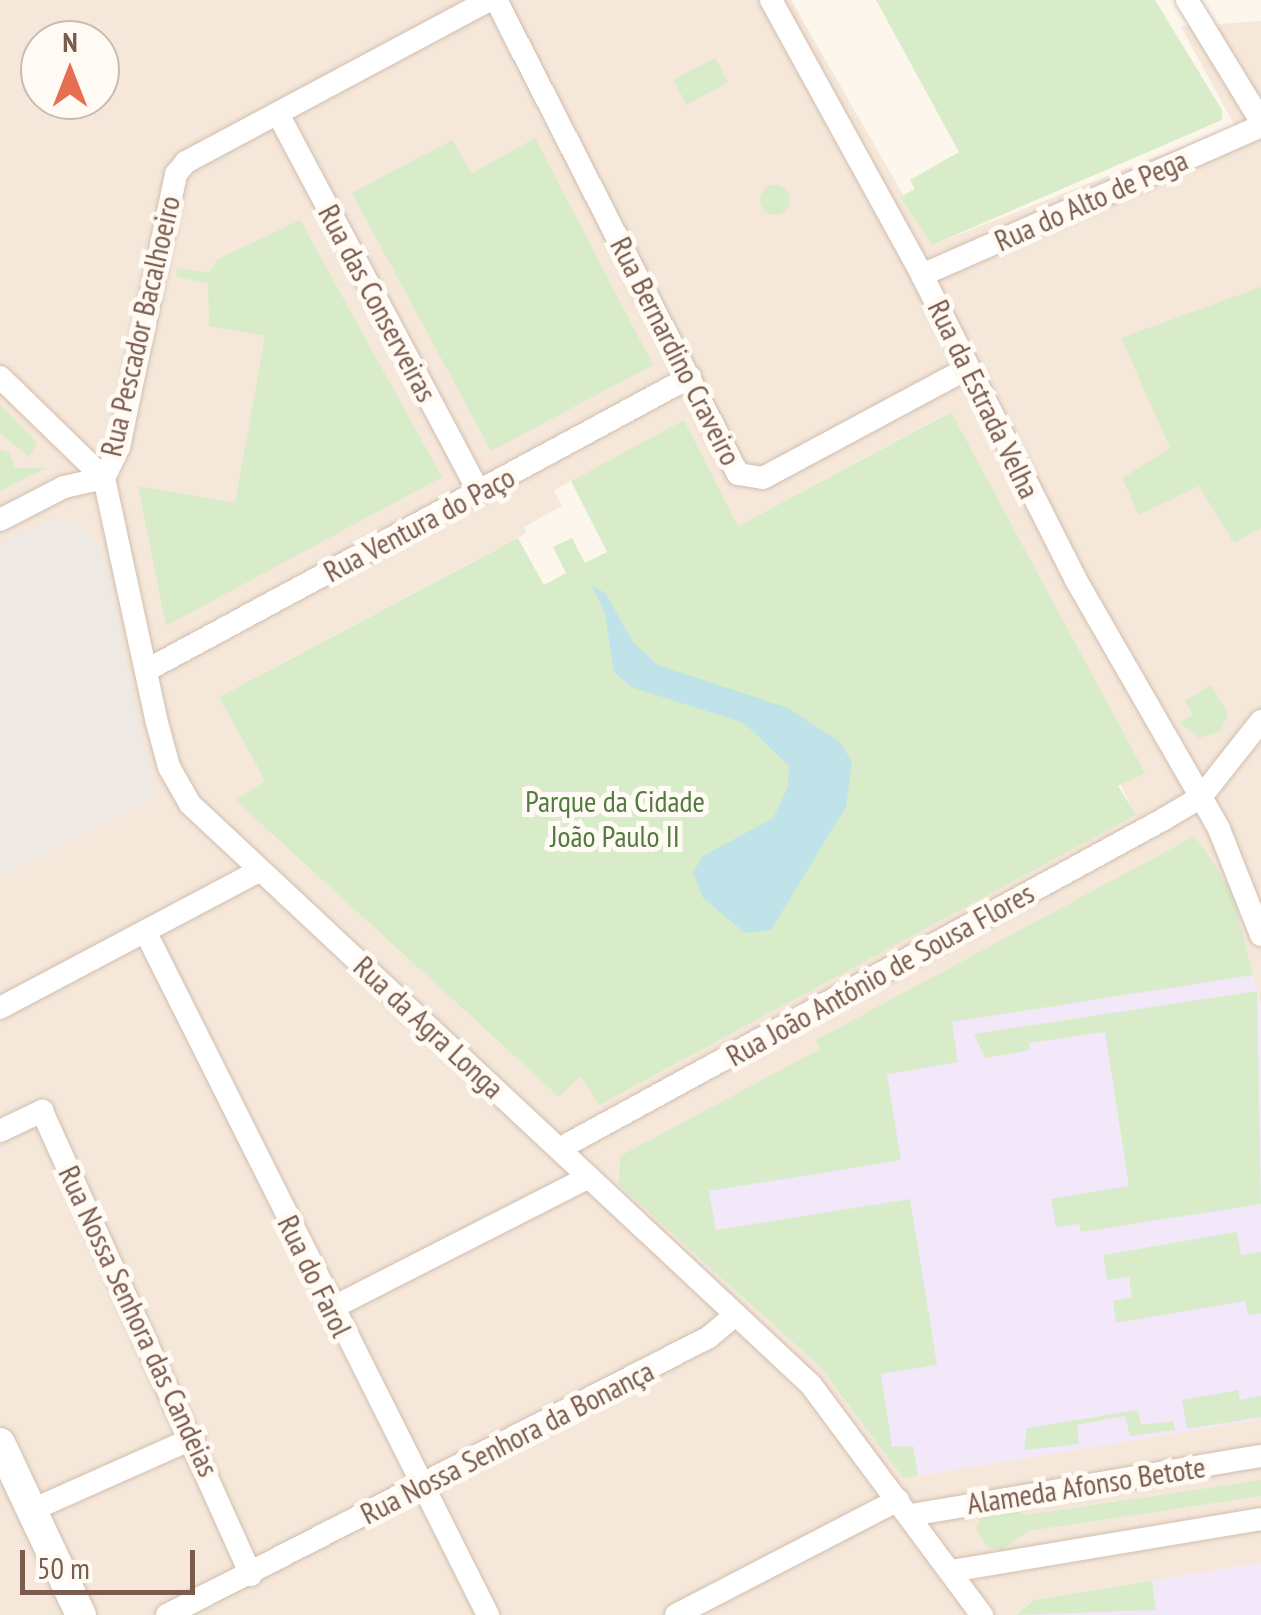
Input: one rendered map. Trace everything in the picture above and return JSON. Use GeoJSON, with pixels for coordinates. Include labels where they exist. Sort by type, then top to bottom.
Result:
{"type":"FeatureCollection","features":[{"type":"Feature","properties":{"kind":"street","name":"Rua Pescador Bacalhoeiro"},"geometry":{"type":"LineString","coordinates":[[104,478],[119,447],[176,174],[278,114],[493,0]]}},
{"type":"Feature","properties":{"kind":"street","name":"Rua Bernardino Craveiro"},"geometry":{"type":"LineString","coordinates":[[493,0],[738,474],[756,481],[966,370]]}},
{"type":"Feature","properties":{"kind":"street","name":"Rua da Estrada Velha"},"geometry":{"type":"LineString","coordinates":[[771,0],[922,275],[966,370],[1076,580],[1201,796],[1239,869],[1261,935]]}},
{"type":"Feature","properties":{"kind":"street"},"geometry":{"type":"LineString","coordinates":[[1187,0],[1261,124]]}},
{"type":"Feature","properties":{"kind":"street","name":"Rua das Conserveiras"},"geometry":{"type":"LineString","coordinates":[[278,114],[479,492]]}},
{"type":"Feature","properties":{"kind":"street","name":"Rua do Alto de Pega"},"geometry":{"type":"LineString","coordinates":[[922,275],[1261,124]]}},
{"type":"Feature","properties":{"kind":"street"},"geometry":{"type":"LineString","coordinates":[[0,376],[104,478]]}},
{"type":"Feature","properties":{"kind":"street","name":"Rua Ventura do Paço"},"geometry":{"type":"LineString","coordinates":[[147,670],[690,377]]}},
{"type":"Feature","properties":{"kind":"street"},"geometry":{"type":"LineString","coordinates":[[0,520],[64,487],[104,478]]}},
{"type":"Feature","properties":{"kind":"street","name":"Rua da Agra Longa"},"geometry":{"type":"LineString","coordinates":[[104,478],[147,670],[180,790],[259,871],[559,1149],[585,1179],[811,1384],[982,1615]]}},
{"type":"Feature","properties":{"kind":"street"},"geometry":{"type":"LineString","coordinates":[[1201,796],[1261,721]]}},
{"type":"Feature","properties":{"kind":"street","name":"Rua João António de Sousa Flores"},"geometry":{"type":"LineString","coordinates":[[559,1149],[1201,796]]}},
{"type":"Feature","properties":{"kind":"street"},"geometry":{"type":"LineString","coordinates":[[0,1008],[147,934],[259,871]]}},
{"type":"Feature","properties":{"kind":"street","name":"Rua do Farol"},"geometry":{"type":"LineString","coordinates":[[147,934],[330,1309],[488,1615]]}},
{"type":"Feature","properties":{"kind":"street","name":"Rua Nossa Senhora das Candeias"},"geometry":{"type":"LineString","coordinates":[[0,1131],[42,1111],[194,1438],[251,1574]]}},
{"type":"Feature","properties":{"kind":"street"},"geometry":{"type":"LineString","coordinates":[[330,1309],[585,1179]]}},
{"type":"Feature","properties":{"kind":"street","name":"Rua Nossa Senhora da Bonança"},"geometry":{"type":"LineString","coordinates":[[167,1615],[709,1337],[735,1314]]}},
{"type":"Feature","properties":{"kind":"street"},"geometry":{"type":"LineString","coordinates":[[32,1510],[194,1438]]}},
{"type":"Feature","properties":{"kind":"street"},"geometry":{"type":"LineString","coordinates":[[0,1443],[81,1615]]}},
{"type":"Feature","properties":{"kind":"street","name":"Alameda Afonso Betote"},"geometry":{"type":"LineString","coordinates":[[676,1615],[904,1507],[1261,1456]]}},
{"type":"Feature","properties":{"kind":"street","name":"Alameda Afonso Betote"},"geometry":{"type":"LineString","coordinates":[[951,1571],[1261,1519]]}},
{"type":"Feature","properties":{"kind":"shaded area"},"geometry":{"type":"Polygon","coordinates":[[[0,0],[791,0],[932,245],[1235,126],[1181,27],[1261,21],[1261,1008],[1232,891],[817,1041],[820,1049],[619,1185],[821,1368],[903,1478],[1261,1419],[1261,1563],[1034,1600],[1017,1615],[0,1615],[0,0]],[[950,412],[738,526],[684,421],[554,490],[562,506],[524,527],[527,533],[219,697],[265,781],[236,801],[559,1097],[580,1075],[591,1089],[1135,816],[950,412]]]}},
{"type":"Feature","properties":{"kind":"shaded area"},"geometry":{"type":"Polygon","coordinates":[[[50,518],[78,523],[103,550],[156,797],[0,878],[0,542],[50,518]]]}},
{"type":"Feature","properties":{"kind":"shaded area"},"geometry":{"type":"Polygon","coordinates":[[[1232,891],[1261,1008],[1261,1419],[903,1478],[821,1368],[619,1185],[620,1156],[820,1049],[816,1040],[1232,891]]]}},
{"type":"Feature","properties":{"kind":"shaded area"},"geometry":{"type":"Polygon","coordinates":[[[1261,1563],[1261,1615],[1017,1615],[1034,1600],[1261,1563]]]}},
{"type":"Feature","properties":{"kind":"green space"},"geometry":{"type":"Polygon","coordinates":[[[876,0],[1155,0],[1222,110],[1222,120],[932,245],[900,197],[915,189],[910,180],[959,152],[876,0]]]}},
{"type":"Feature","properties":{"kind":"green space"},"geometry":{"type":"Polygon","coordinates":[[[715,58],[728,82],[687,105],[673,80],[715,58]]]}},
{"type":"Feature","properties":{"kind":"green space"},"geometry":{"type":"Polygon","coordinates":[[[535,138],[653,365],[491,451],[352,193],[452,140],[472,173],[535,138]]]}},
{"type":"Feature","properties":{"kind":"green space"},"geometry":{"type":"Polygon","coordinates":[[[775,185],[786,189],[790,200],[786,211],[775,215],[764,211],[760,200],[764,189],[775,185]]]}},
{"type":"Feature","properties":{"kind":"green space"},"geometry":{"type":"Polygon","coordinates":[[[300,220],[442,477],[166,626],[138,486],[235,503],[265,336],[209,326],[208,283],[176,277],[177,268],[209,273],[218,259],[300,220]]]}},
{"type":"Feature","properties":{"kind":"green space"},"geometry":{"type":"Polygon","coordinates":[[[1261,287],[1261,528],[1234,543],[1199,486],[1139,515],[1122,478],[1170,448],[1121,338],[1261,287]]]}},
{"type":"Feature","properties":{"kind":"green space"},"geometry":{"type":"Polygon","coordinates":[[[0,404],[37,443],[29,457],[0,433],[0,404]]]}},
{"type":"Feature","properties":{"kind":"green space","name":"Parque da Cidade João Paulo II"},"geometry":{"type":"Polygon","coordinates":[[[951,412],[1145,773],[1118,786],[1136,815],[599,1105],[581,1076],[559,1097],[235,800],[265,781],[219,697],[518,538],[544,585],[566,573],[553,547],[572,538],[585,563],[607,552],[571,481],[684,420],[738,526],[951,412]]]}},
{"type":"Feature","properties":{"kind":"green space"},"geometry":{"type":"Polygon","coordinates":[[[0,450],[10,453],[15,468],[46,468],[0,491],[0,450]]]}},
{"type":"Feature","properties":{"kind":"green space"},"geometry":{"type":"Polygon","coordinates":[[[1211,685],[1228,714],[1221,731],[1199,738],[1180,723],[1193,715],[1185,701],[1211,685]]]}},
{"type":"Feature","properties":{"kind":"green space"},"geometry":{"type":"Polygon","coordinates":[[[1195,836],[1232,891],[1253,975],[952,1022],[958,1062],[887,1074],[901,1160],[709,1191],[716,1230],[910,1199],[937,1365],[881,1374],[892,1447],[913,1446],[918,1475],[903,1478],[821,1368],[619,1185],[620,1156],[820,1049],[816,1040],[1195,836]]]}},
{"type":"Feature","properties":{"kind":"green space"},"geometry":{"type":"Polygon","coordinates":[[[1257,991],[1261,1204],[1081,1232],[1079,1224],[1056,1227],[1051,1199],[1129,1186],[1105,1032],[1029,1043],[1030,1050],[985,1058],[974,1034],[1257,991]]]}},
{"type":"Feature","properties":{"kind":"green space"},"geometry":{"type":"Polygon","coordinates":[[[1237,1232],[1241,1255],[1261,1252],[1261,1313],[1248,1315],[1245,1301],[1116,1323],[1113,1301],[1132,1297],[1129,1277],[1107,1280],[1103,1255],[1237,1232]]]}},
{"type":"Feature","properties":{"kind":"green space"},"geometry":{"type":"Polygon","coordinates":[[[1238,1390],[1240,1400],[1261,1396],[1261,1417],[1187,1429],[1182,1400],[1238,1390]]]}},
{"type":"Feature","properties":{"kind":"green space"},"geometry":{"type":"Polygon","coordinates":[[[1138,1410],[1141,1425],[1173,1421],[1175,1430],[1130,1436],[1125,1416],[1077,1425],[1079,1444],[1024,1450],[1027,1428],[1138,1410]]]}},
{"type":"Feature","properties":{"kind":"green space"},"geometry":{"type":"Polygon","coordinates":[[[1261,1480],[1261,1496],[1028,1531],[1002,1550],[987,1547],[976,1529],[985,1510],[1006,1507],[1026,1515],[1261,1480]]]}},
{"type":"Feature","properties":{"kind":"green space"},"geometry":{"type":"Polygon","coordinates":[[[1152,1581],[1156,1610],[1017,1615],[1034,1600],[1152,1581]]]}},
{"type":"Feature","properties":{"kind":"water"},"geometry":{"type":"Polygon","coordinates":[[[591,584],[606,594],[633,642],[658,665],[788,708],[840,742],[852,762],[846,807],[771,930],[745,933],[703,898],[693,872],[703,856],[773,818],[788,787],[789,766],[744,723],[631,687],[614,672],[605,614],[591,584]]]}}]}
